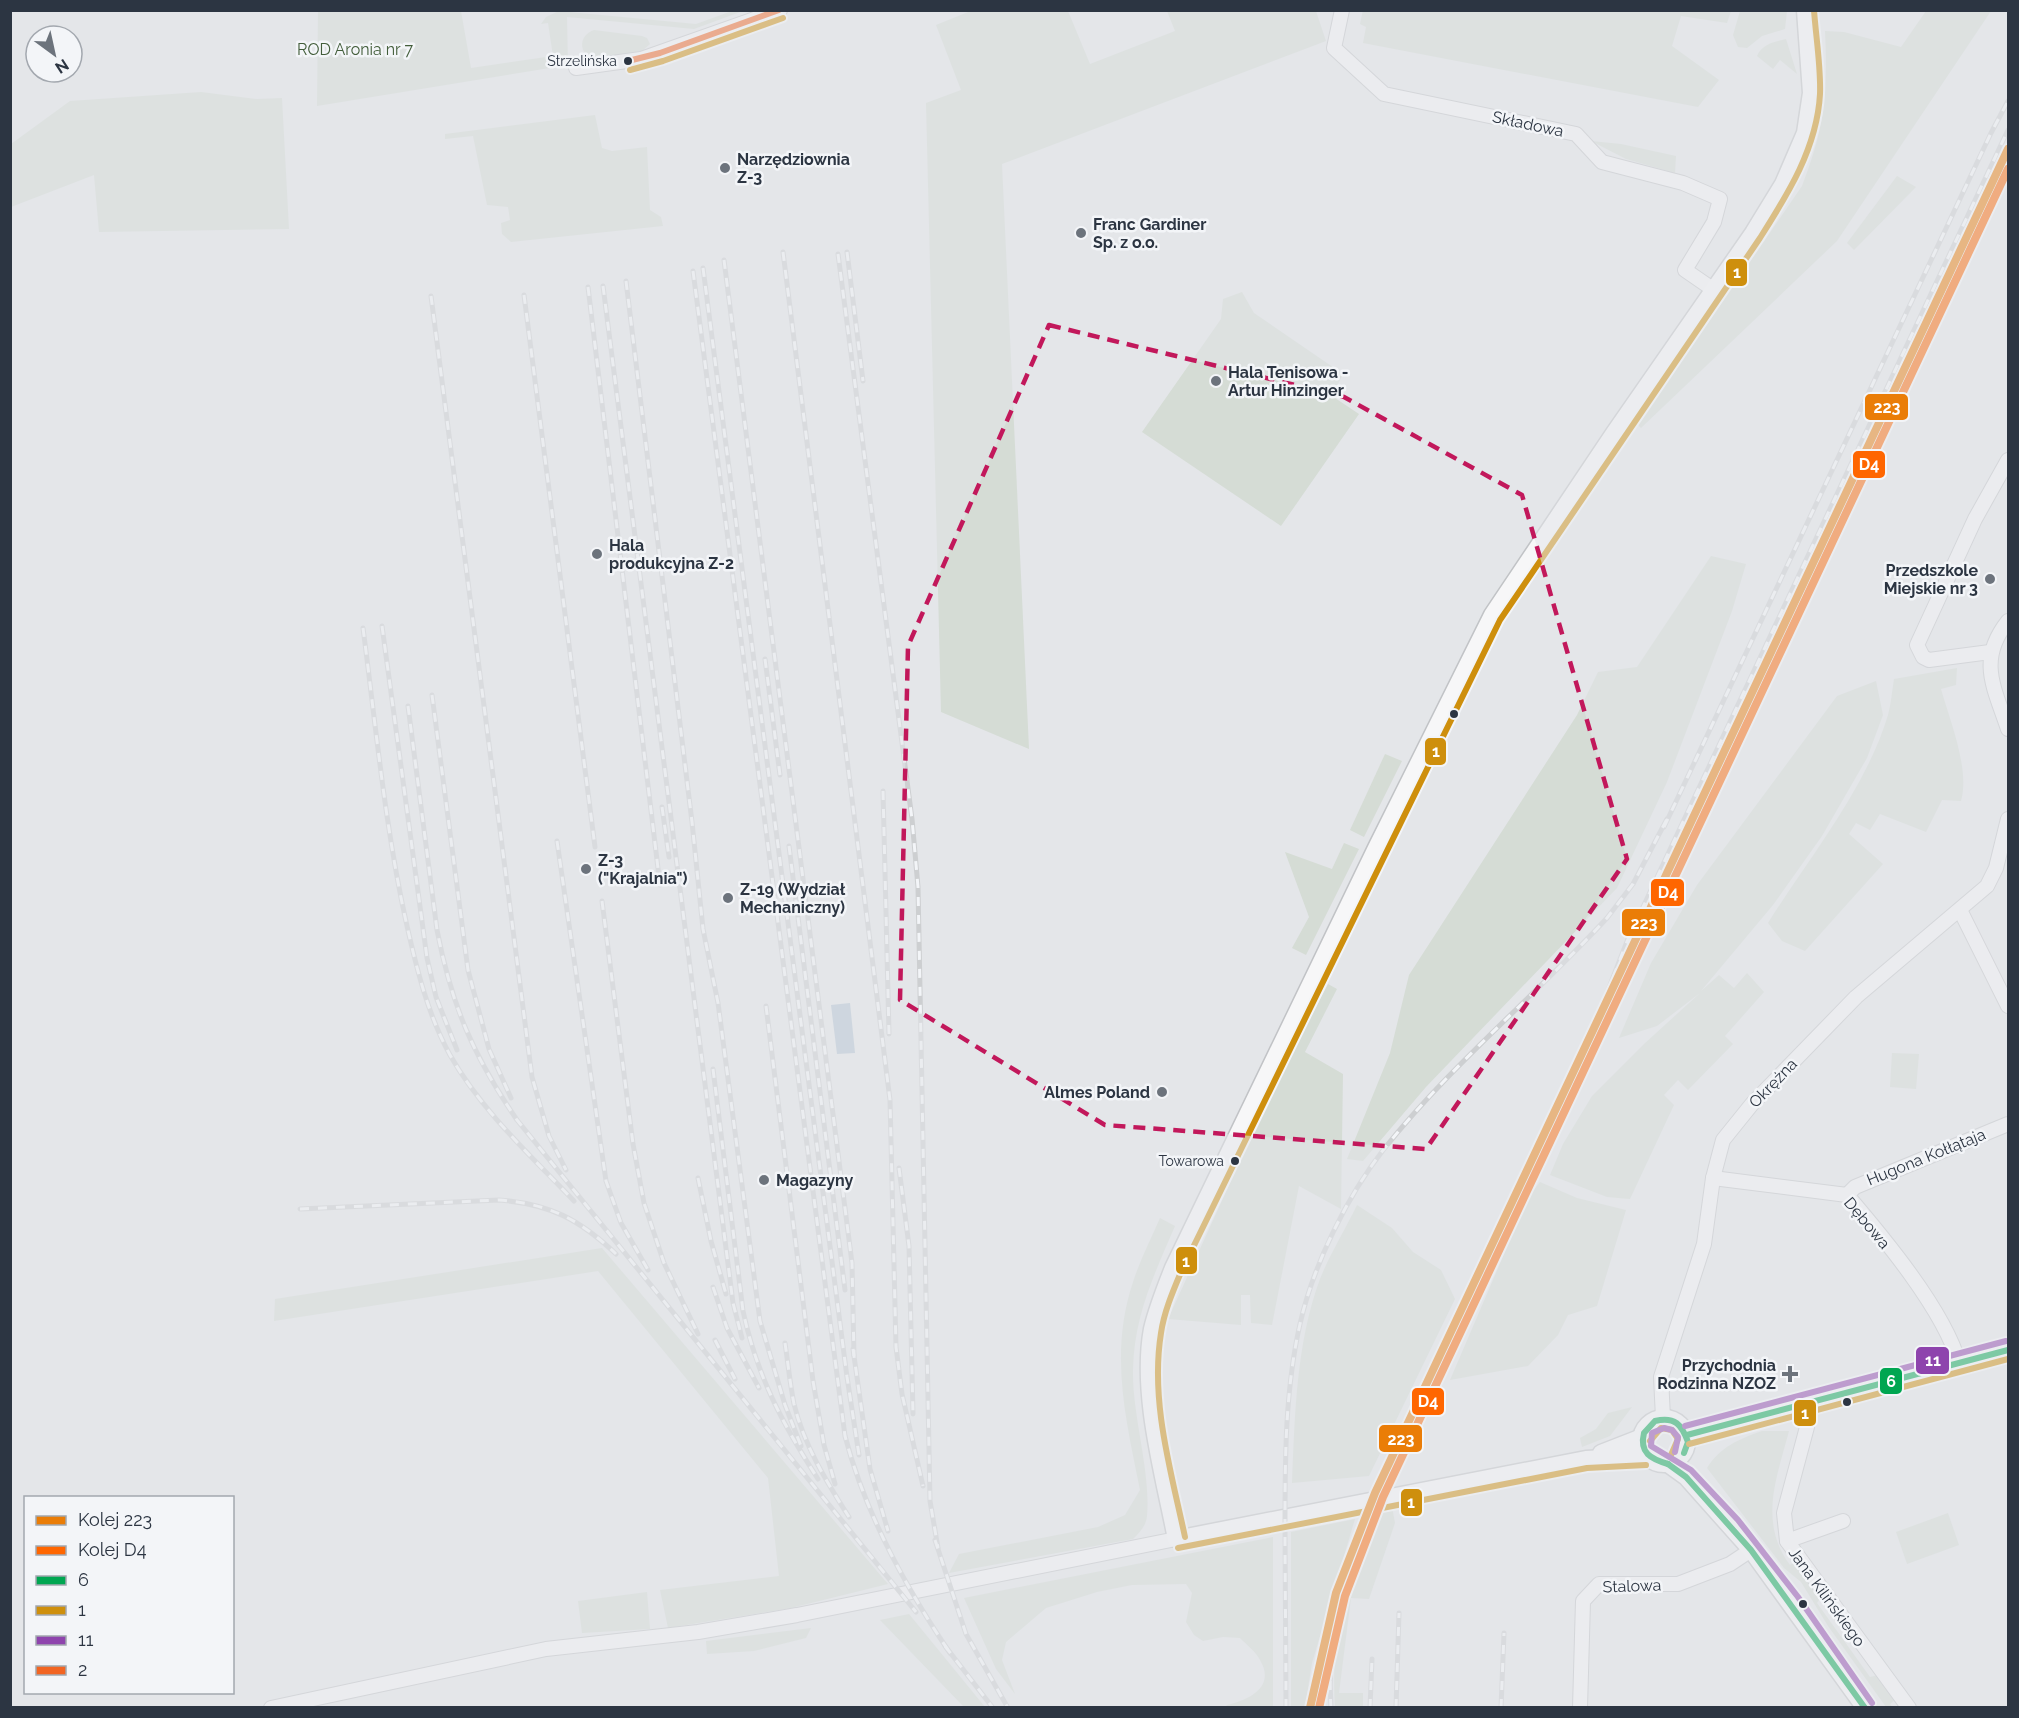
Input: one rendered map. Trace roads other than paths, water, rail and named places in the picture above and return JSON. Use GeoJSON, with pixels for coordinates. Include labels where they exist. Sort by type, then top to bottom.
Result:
{"type":"FeatureCollection","features":[{"type":"Feature","properties":{"kind":"main road"},"geometry":{"type":"LineString","coordinates":[[1646,1455],[1586,1459],[1176,1539],[1159,1449],[1150,1369],[1152,1331],[1173,1268],[1492,615],[1529,557],[1753,233],[1783,184],[1805,133],[1811,93],[1805,10]]}},
{"type":"Feature","properties":{"kind":"main road"},"geometry":{"type":"LineString","coordinates":[[1586,1459],[1642,1437],[1649,1424],[1663,1418],[1678,1422],[1687,1435],[1684,1453],[1722,1515]]}},
{"type":"Feature","properties":{"kind":"main road"},"geometry":{"type":"LineString","coordinates":[[1642,1437],[1646,1455],[1654,1462],[1668,1464],[1686,1477],[1751,1550],[1865,1707]]}},
{"type":"Feature","properties":{"kind":"main road"},"geometry":{"type":"LineString","coordinates":[[1668,1464],[1684,1453]]}},
{"type":"Feature","properties":{"kind":"street"},"geometry":{"type":"LineString","coordinates":[[576,68],[641,59],[780,10]]}},
{"type":"Feature","properties":{"kind":"street","name":"Składowa"},"geometry":{"type":"LineString","coordinates":[[1342,10],[1334,48],[1384,94],[1576,134],[1602,162],[1683,183],[1720,199],[1714,222],[1685,270],[1714,290]]}},
{"type":"Feature","properties":{"kind":"street"},"geometry":{"type":"LineString","coordinates":[[1990,652],[1929,660],[1923,657],[1917,645],[1975,519],[2008,460]]}},
{"type":"Feature","properties":{"kind":"street"},"geometry":{"type":"LineString","coordinates":[[2008,621],[1998,634],[1990,652],[1992,681],[2008,729]]}},
{"type":"Feature","properties":{"kind":"street","name":"Okrężna"},"geometry":{"type":"LineString","coordinates":[[1663,1418],[1661,1377],[1704,1244],[1713,1178],[1723,1140],[1752,1104],[1865,990],[1987,886],[1996,868],[2008,819]]}},
{"type":"Feature","properties":{"kind":"street"},"geometry":{"type":"LineString","coordinates":[[1960,910],[2008,1006]]}},
{"type":"Feature","properties":{"kind":"street","name":"Hugona Kołłątaja"},"geometry":{"type":"LineString","coordinates":[[1846,1195],[1855,1186],[2008,1124]]}},
{"type":"Feature","properties":{"kind":"street","name":"Dębowa"},"geometry":{"type":"LineString","coordinates":[[1713,1178],[1846,1195],[1931,1305],[1954,1345],[1959,1363]]}},
{"type":"Feature","properties":{"kind":"street"},"geometry":{"type":"LineString","coordinates":[[1687,1435],[2008,1350]]}},
{"type":"Feature","properties":{"kind":"street","name":"Jana Kilińskiego"},"geometry":{"type":"LineString","coordinates":[[1803,1404],[1807,1427],[1784,1513],[1787,1541],[1908,1707]]}},
{"type":"Feature","properties":{"kind":"street"},"geometry":{"type":"LineString","coordinates":[[1787,1541],[1843,1521]]}},
{"type":"Feature","properties":{"kind":"street"},"geometry":{"type":"LineString","coordinates":[[271,1707],[546,1649],[698,1632],[797,1615],[1176,1539]]}},
{"type":"Feature","properties":{"kind":"street","name":"Stalowa"},"geometry":{"type":"LineString","coordinates":[[1580,1707],[1583,1601],[1591,1590],[1599,1584],[1678,1584],[1732,1563],[1751,1550]]}},
{"type":"Feature","properties":{"kind":"water"},"geometry":{"type":"Polygon","coordinates":[[[850,1003],[855,1053],[837,1054],[831,1005],[850,1003]]]}},
{"type":"Feature","properties":{"kind":"railway"},"geometry":{"type":"LineString","coordinates":[[1664,827],[2008,101]]}},
{"type":"Feature","properties":{"kind":"railway"},"geometry":{"type":"LineString","coordinates":[[1587,1044],[1628,939],[2008,130]]}},
{"type":"Feature","properties":{"kind":"railway"},"geometry":{"type":"LineString","coordinates":[[783,252],[890,1100],[896,1347],[902,1394],[923,1486]]}},
{"type":"Feature","properties":{"kind":"railway"},"geometry":{"type":"LineString","coordinates":[[847,252],[863,381]]}},
{"type":"Feature","properties":{"kind":"railway"},"geometry":{"type":"LineString","coordinates":[[838,254],[912,819],[918,887],[930,1501],[938,1548]]}},
{"type":"Feature","properties":{"kind":"railway"},"geometry":{"type":"LineString","coordinates":[[724,260],[852,1263],[854,1356]]}},
{"type":"Feature","properties":{"kind":"railway"},"geometry":{"type":"LineString","coordinates":[[703,268],[859,1455]]}},
{"type":"Feature","properties":{"kind":"railway"},"geometry":{"type":"LineString","coordinates":[[693,271],[845,1436],[853,1465],[888,1549],[918,1603],[950,1653]]}},
{"type":"Feature","properties":{"kind":"railway"},"geometry":{"type":"LineString","coordinates":[[626,281],[703,929],[718,1003],[760,1321],[785,1405],[801,1446]]}},
{"type":"Feature","properties":{"kind":"railway"},"geometry":{"type":"LineString","coordinates":[[603,286],[733,1303],[742,1338]]}},
{"type":"Feature","properties":{"kind":"railway"},"geometry":{"type":"LineString","coordinates":[[588,287],[660,885]]}},
{"type":"Feature","properties":{"kind":"railway"},"geometry":{"type":"LineString","coordinates":[[524,295],[595,847]]}},
{"type":"Feature","properties":{"kind":"railway"},"geometry":{"type":"LineString","coordinates":[[431,296],[532,1077],[549,1136],[566,1170]]}},
{"type":"Feature","properties":{"kind":"railway"},"geometry":{"type":"LineString","coordinates":[[382,626],[427,958],[436,997],[457,1050]]}},
{"type":"Feature","properties":{"kind":"railway"},"geometry":{"type":"LineString","coordinates":[[363,628],[399,889],[419,976],[429,1008],[450,1055],[476,1095],[574,1201]]}},
{"type":"Feature","properties":{"kind":"railway"},"geometry":{"type":"LineString","coordinates":[[765,659],[780,775]]}},
{"type":"Feature","properties":{"kind":"railway"},"geometry":{"type":"LineString","coordinates":[[432,695],[468,970],[489,1049],[511,1098]]}},
{"type":"Feature","properties":{"kind":"railway"},"geometry":{"type":"LineString","coordinates":[[408,706],[437,930],[443,958],[457,1007],[488,1074],[517,1120],[916,1612]]}},
{"type":"Feature","properties":{"kind":"railway"},"geometry":{"type":"LineString","coordinates":[[883,791],[889,1034]]}},
{"type":"Feature","properties":{"kind":"railway"},"geometry":{"type":"LineString","coordinates":[[662,807],[669,857]]}},
{"type":"Feature","properties":{"kind":"railway"},"geometry":{"type":"LineString","coordinates":[[1286,1708],[1285,1475],[1291,1374],[1306,1302],[1333,1232],[1370,1168],[1410,1118],[1607,918],[1633,884],[1667,819]]}},
{"type":"Feature","properties":{"kind":"railway"},"geometry":{"type":"LineString","coordinates":[[557,841],[606,1181],[621,1223],[648,1270]]}},
{"type":"Feature","properties":{"kind":"railway"},"geometry":{"type":"LineString","coordinates":[[789,846],[845,1290]]}},
{"type":"Feature","properties":{"kind":"railway"},"geometry":{"type":"LineString","coordinates":[[602,901],[633,1144],[644,1203],[664,1263],[698,1334]]}},
{"type":"Feature","properties":{"kind":"railway"},"geometry":{"type":"LineString","coordinates":[[766,1006],[813,1381],[824,1445],[835,1484]]}},
{"type":"Feature","properties":{"kind":"railway"},"geometry":{"type":"LineString","coordinates":[[713,1069],[743,1311],[749,1335],[772,1398],[818,1479]]}},
{"type":"Feature","properties":{"kind":"railway"},"geometry":{"type":"LineString","coordinates":[[899,1168],[909,1246],[913,1414]]}},
{"type":"Feature","properties":{"kind":"railway"},"geometry":{"type":"LineString","coordinates":[[698,1178],[711,1241],[726,1294]]}},
{"type":"Feature","properties":{"kind":"railway"},"geometry":{"type":"LineString","coordinates":[[300,1209],[499,1200],[517,1202],[563,1215],[589,1231],[616,1254]]}},
{"type":"Feature","properties":{"kind":"railway"},"geometry":{"type":"LineString","coordinates":[[713,1287],[727,1328],[759,1388]]}},
{"type":"Feature","properties":{"kind":"railway"},"geometry":{"type":"LineString","coordinates":[[715,1340],[735,1379]]}},
{"type":"Feature","properties":{"kind":"railway"},"geometry":{"type":"LineString","coordinates":[[785,1343],[798,1419],[824,1476],[849,1517]]}},
{"type":"Feature","properties":{"kind":"railway"},"geometry":{"type":"LineString","coordinates":[[853,1349],[870,1469],[888,1531]]}},
{"type":"Feature","properties":{"kind":"railway"},"geometry":{"type":"LineString","coordinates":[[1331,1708],[1331,1662],[1336,1617],[1345,1573],[1359,1529]]}},
{"type":"Feature","properties":{"kind":"railway"},"geometry":{"type":"LineString","coordinates":[[935,1540],[966,1634],[1008,1708]]}},
{"type":"Feature","properties":{"kind":"railway"},"geometry":{"type":"LineString","coordinates":[[1396,1708],[1399,1613]]}},
{"type":"Feature","properties":{"kind":"railway"},"geometry":{"type":"LineString","coordinates":[[1501,1708],[1504,1633]]}},
{"type":"Feature","properties":{"kind":"railway"},"geometry":{"type":"LineString","coordinates":[[945,1646],[993,1708]]}},
{"type":"Feature","properties":{"kind":"railway"},"geometry":{"type":"LineString","coordinates":[[1370,1708],[1372,1659]]}},
{"type":"Feature","properties":{"kind":"rail line","name":"223"},"geometry":{"type":"LineString","coordinates":[[1310,1708],[1336,1593],[1375,1493],[2008,149]]}},
{"type":"Feature","properties":{"kind":"rail line","name":"D4"},"geometry":{"type":"LineString","coordinates":[[1319,1708],[1345,1596],[1383,1497],[2008,169]]}},
{"type":"Feature","properties":{"kind":"place","name":"Strzelińska"},"geometry":{"type":"Point","coordinates":[628,61]}},
{"type":"Feature","properties":{"kind":"place","name":"Narzędziownia Z-3"},"geometry":{"type":"Point","coordinates":[725,168]}},
{"type":"Feature","properties":{"kind":"place","name":"Franc Gardiner Sp. z o.o."},"geometry":{"type":"Point","coordinates":[1081,233]}},
{"type":"Feature","properties":{"kind":"place","name":"Hala Tenisowa - Artur Hinzinger"},"geometry":{"type":"Point","coordinates":[1216,381]}},
{"type":"Feature","properties":{"kind":"place","name":"Hala produkcyjna Z-2"},"geometry":{"type":"Point","coordinates":[597,554]}},
{"type":"Feature","properties":{"kind":"place","name":"Przedszkole Miejskie nr 3"},"geometry":{"type":"Point","coordinates":[1990,579]}},
{"type":"Feature","properties":{"kind":"place","name":"Z-3 (\"Krajalnia\")"},"geometry":{"type":"Point","coordinates":[586,869]}},
{"type":"Feature","properties":{"kind":"place","name":"Z-19 (Wydział Mechaniczny)"},"geometry":{"type":"Point","coordinates":[728,898]}},
{"type":"Feature","properties":{"kind":"place","name":"Almes Poland"},"geometry":{"type":"Point","coordinates":[1162,1092]}},
{"type":"Feature","properties":{"kind":"place","name":"Towarowa"},"geometry":{"type":"Point","coordinates":[1235,1161]}},
{"type":"Feature","properties":{"kind":"place","name":"Magazyny"},"geometry":{"type":"Point","coordinates":[764,1180]}},
{"type":"Feature","properties":{"kind":"place","name":"Przychodnia Rodzinna NZOZ"},"geometry":{"type":"Point","coordinates":[1790,1374]}},
{"type":"Feature","properties":{"kind":"park label","name":"ROD Aronia nr 7"},"geometry":{"type":"Point","coordinates":[355,49]}}]}
